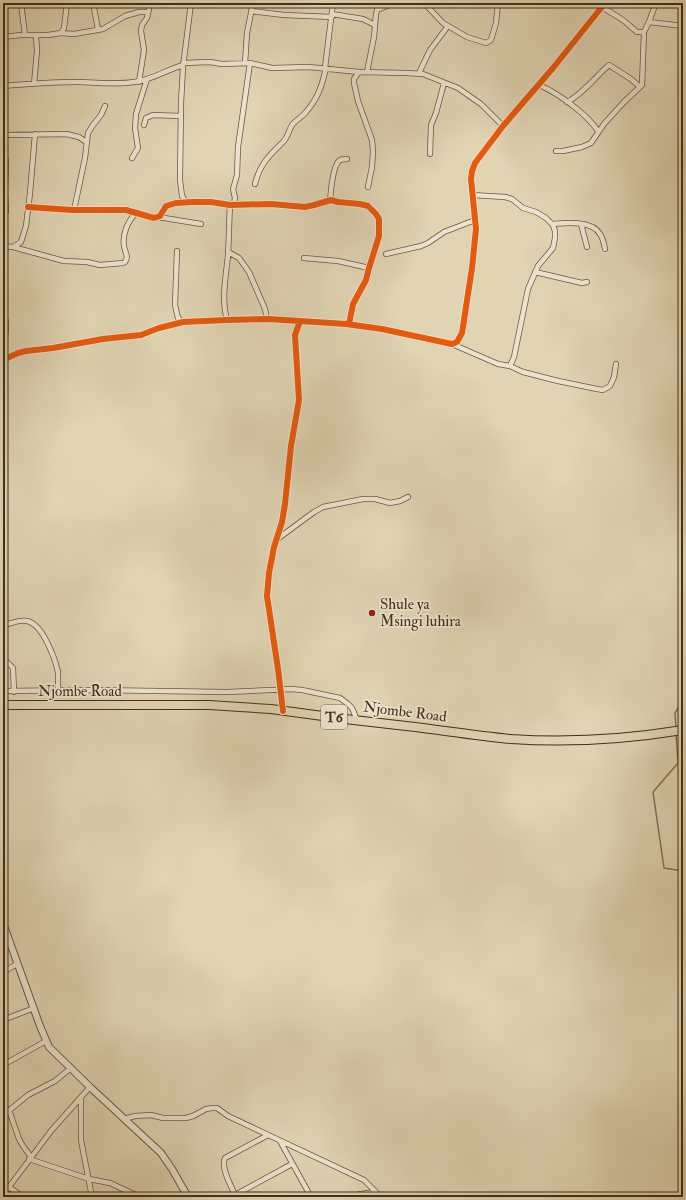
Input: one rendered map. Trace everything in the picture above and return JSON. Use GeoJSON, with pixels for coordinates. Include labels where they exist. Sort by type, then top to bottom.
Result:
{"type":"FeatureCollection","features":[{"type":"Feature","properties":{"kind":"highway","name":"Njombe Road"},"geometry":{"type":"LineString","coordinates":[[3,705],[209,705],[245,707],[470,735],[518,739],[575,740],[664,733],[683,730]]}},
{"type":"Feature","properties":{"kind":"street"},"geometry":{"type":"LineString","coordinates":[[21,3],[25,35]]}},
{"type":"Feature","properties":{"kind":"street"},"geometry":{"type":"LineString","coordinates":[[61,33],[66,19],[66,3]]}},
{"type":"Feature","properties":{"kind":"street"},"geometry":{"type":"LineString","coordinates":[[93,3],[98,30]]}},
{"type":"Feature","properties":{"kind":"street"},"geometry":{"type":"LineString","coordinates":[[139,82],[144,50],[141,31],[142,25],[147,18],[149,3]]}},
{"type":"Feature","properties":{"kind":"street"},"geometry":{"type":"LineString","coordinates":[[186,202],[182,196],[180,180],[181,116],[183,64],[191,3]]}},
{"type":"Feature","properties":{"kind":"street"},"geometry":{"type":"LineString","coordinates":[[227,320],[224,305],[224,286],[232,205],[235,198],[233,189],[237,175],[238,147],[248,63],[247,34],[253,3]]}},
{"type":"Feature","properties":{"kind":"street"},"geometry":{"type":"LineString","coordinates":[[255,184],[259,171],[268,158],[286,138],[293,124],[305,113],[318,96],[326,68],[333,3]]}},
{"type":"Feature","properties":{"kind":"street"},"geometry":{"type":"LineString","coordinates":[[367,72],[379,3]]}},
{"type":"Feature","properties":{"kind":"street"},"geometry":{"type":"LineString","coordinates":[[377,10],[389,5],[404,3],[423,4],[427,6],[438,19],[448,26],[467,37],[486,43],[491,40],[496,23],[498,3]]}},
{"type":"Feature","properties":{"kind":"street"},"geometry":{"type":"LineString","coordinates":[[556,151],[575,149],[591,143],[598,131],[643,83],[644,32],[656,3]]}},
{"type":"Feature","properties":{"kind":"street"},"geometry":{"type":"LineString","coordinates":[[452,344],[455,344],[460,339],[463,328],[472,268],[476,234],[471,179],[475,163],[502,126],[539,85],[603,5],[623,20],[633,30],[640,33],[644,32]]}},
{"type":"Feature","properties":{"kind":"street"},"geometry":{"type":"LineString","coordinates":[[251,11],[363,19],[375,25]]}},
{"type":"Feature","properties":{"kind":"street"},"geometry":{"type":"LineString","coordinates":[[3,37],[25,35],[36,36],[61,33],[74,34],[98,30],[125,16],[139,12],[148,12]]}},
{"type":"Feature","properties":{"kind":"street"},"geometry":{"type":"LineString","coordinates":[[649,22],[683,26]]}},
{"type":"Feature","properties":{"kind":"street"},"geometry":{"type":"LineString","coordinates":[[419,73],[430,50],[448,26]]}},
{"type":"Feature","properties":{"kind":"street"},"geometry":{"type":"LineString","coordinates":[[34,84],[37,51],[36,36]]}},
{"type":"Feature","properties":{"kind":"street"},"geometry":{"type":"LineString","coordinates":[[3,86],[75,82],[139,82],[183,64],[210,62],[222,64],[248,63],[272,68],[326,68],[359,72],[419,73],[458,88],[480,104],[502,126]]}},
{"type":"Feature","properties":{"kind":"street"},"geometry":{"type":"LineString","coordinates":[[567,102],[586,87],[609,65],[631,79],[640,87]]}},
{"type":"Feature","properties":{"kind":"street"},"geometry":{"type":"LineString","coordinates":[[359,72],[354,80],[354,83],[359,105],[372,140],[373,151],[372,167],[368,187]]}},
{"type":"Feature","properties":{"kind":"street"},"geometry":{"type":"LineString","coordinates":[[132,158],[138,148],[135,128],[136,114],[148,79]]}},
{"type":"Feature","properties":{"kind":"street"},"geometry":{"type":"LineString","coordinates":[[430,154],[431,125],[436,113],[444,83]]}},
{"type":"Feature","properties":{"kind":"street"},"geometry":{"type":"LineString","coordinates":[[539,85],[555,93],[567,102],[594,125],[598,131]]}},
{"type":"Feature","properties":{"kind":"street"},"geometry":{"type":"LineString","coordinates":[[74,210],[84,163],[86,142],[90,129],[102,116],[105,106]]}},
{"type":"Feature","properties":{"kind":"street"},"geometry":{"type":"LineString","coordinates":[[144,125],[146,118],[153,115],[181,116]]}},
{"type":"Feature","properties":{"kind":"street"},"geometry":{"type":"LineString","coordinates":[[14,248],[21,242],[26,226],[35,134]]}},
{"type":"Feature","properties":{"kind":"street"},"geometry":{"type":"LineString","coordinates":[[3,135],[74,135],[86,142]]}},
{"type":"Feature","properties":{"kind":"street"},"geometry":{"type":"LineString","coordinates":[[3,151],[6,161],[6,211]]}},
{"type":"Feature","properties":{"kind":"street"},"geometry":{"type":"LineString","coordinates":[[330,201],[334,170],[337,163],[341,160],[347,159]]}},
{"type":"Feature","properties":{"kind":"street"},"geometry":{"type":"LineString","coordinates":[[472,195],[505,197],[512,199],[527,210],[541,214],[552,224],[555,231],[553,248],[541,262],[528,289],[514,357],[510,366]]}},
{"type":"Feature","properties":{"kind":"street"},"geometry":{"type":"LineString","coordinates":[[158,217],[169,204],[186,202],[210,202],[232,205],[272,204],[314,206],[330,201],[368,206],[379,219],[379,236],[366,280],[353,304],[349,324]]}},
{"type":"Feature","properties":{"kind":"street"},"geometry":{"type":"LineString","coordinates":[[28,207],[74,210],[126,210],[154,218],[158,217],[201,224]]}},
{"type":"Feature","properties":{"kind":"street"},"geometry":{"type":"LineString","coordinates":[[3,246],[64,261],[87,262],[100,266],[125,262],[127,254],[124,247],[124,235],[129,221],[136,213]]}},
{"type":"Feature","properties":{"kind":"street"},"geometry":{"type":"LineString","coordinates":[[386,254],[421,246],[444,232],[475,220]]}},
{"type":"Feature","properties":{"kind":"street"},"geometry":{"type":"LineString","coordinates":[[552,224],[569,222],[581,224],[597,230],[602,236],[605,249]]}},
{"type":"Feature","properties":{"kind":"street"},"geometry":{"type":"LineString","coordinates":[[581,224],[587,247]]}},
{"type":"Feature","properties":{"kind":"street"},"geometry":{"type":"LineString","coordinates":[[177,251],[175,305],[178,318],[183,322]]}},
{"type":"Feature","properties":{"kind":"street"},"geometry":{"type":"LineString","coordinates":[[228,252],[239,258],[249,272],[266,312],[267,319]]}},
{"type":"Feature","properties":{"kind":"street"},"geometry":{"type":"LineString","coordinates":[[304,258],[338,261],[369,268]]}},
{"type":"Feature","properties":{"kind":"street"},"geometry":{"type":"LineString","coordinates":[[535,272],[582,283],[587,282]]}},
{"type":"Feature","properties":{"kind":"street"},"geometry":{"type":"LineString","coordinates":[[3,314],[6,318],[6,334],[3,343]]}},
{"type":"Feature","properties":{"kind":"street"},"geometry":{"type":"LineString","coordinates":[[3,360],[26,351],[141,335],[159,328],[183,322],[267,319],[349,324],[382,329],[452,344],[498,364],[510,366],[523,372],[603,390],[612,383],[616,364]]}},
{"type":"Feature","properties":{"kind":"street"},"geometry":{"type":"LineString","coordinates":[[283,711],[267,596],[269,573],[285,504],[291,446],[299,400],[295,336],[300,321]]}},
{"type":"Feature","properties":{"kind":"street"},"geometry":{"type":"LineString","coordinates":[[276,540],[323,507],[363,499],[375,499],[390,503],[400,501],[408,496]]}},
{"type":"Feature","properties":{"kind":"street"},"geometry":{"type":"LineString","coordinates":[[3,625],[26,620],[34,624],[42,632],[54,657],[58,674],[58,691]]}},
{"type":"Feature","properties":{"kind":"street"},"geometry":{"type":"LineString","coordinates":[[3,661],[7,662],[13,668],[14,692]]}},
{"type":"Feature","properties":{"kind":"street"},"geometry":{"type":"LineString","coordinates":[[3,691],[227,692],[281,689],[302,690],[340,698],[352,708],[357,720]]}},
{"type":"Feature","properties":{"kind":"street"},"geometry":{"type":"LineString","coordinates":[[3,923],[5,932],[46,1041],[53,1051],[161,1153],[172,1168],[188,1197]]}},
{"type":"Feature","properties":{"kind":"street"},"geometry":{"type":"LineString","coordinates":[[3,972],[18,964]]}},
{"type":"Feature","properties":{"kind":"street"},"geometry":{"type":"LineString","coordinates":[[3,1020],[34,1008]]}},
{"type":"Feature","properties":{"kind":"street"},"geometry":{"type":"LineString","coordinates":[[3,1065],[46,1041]]}},
{"type":"Feature","properties":{"kind":"street"},"geometry":{"type":"LineString","coordinates":[[3,1112],[9,1110],[28,1095],[55,1081],[71,1068]]}},
{"type":"Feature","properties":{"kind":"street"},"geometry":{"type":"LineString","coordinates":[[3,1195],[51,1131],[81,1099],[90,1087]]}},
{"type":"Feature","properties":{"kind":"street"},"geometry":{"type":"LineString","coordinates":[[81,1099],[81,1140],[92,1197]]}},
{"type":"Feature","properties":{"kind":"street"},"geometry":{"type":"LineString","coordinates":[[124,1119],[135,1116],[151,1115],[163,1118],[186,1118],[206,1109],[217,1108],[228,1116],[364,1180],[377,1193],[384,1197]]}},
{"type":"Feature","properties":{"kind":"street"},"geometry":{"type":"LineString","coordinates":[[9,1110],[19,1138],[30,1158],[89,1179],[116,1185],[140,1197]]}},
{"type":"Feature","properties":{"kind":"street"},"geometry":{"type":"LineString","coordinates":[[268,1135],[225,1158],[223,1161],[224,1169],[236,1196],[292,1164]]}},
{"type":"Feature","properties":{"kind":"street"},"geometry":{"type":"LineString","coordinates":[[280,1140],[311,1197]]}},
{"type":"Feature","properties":{"kind":"street"},"geometry":{"type":"LineString","coordinates":[[3,1183],[8,1189],[23,1197]]}},
{"type":"Feature","properties":{"kind":"street"},"geometry":{"type":"LineString","coordinates":[[350,1197],[363,1193],[377,1193]]}},
{"type":"Feature","properties":{"kind":"waterway"},"geometry":{"type":"LineString","coordinates":[[676,729],[675,713],[683,700]]}},
{"type":"Feature","properties":{"kind":"waterway"},"geometry":{"type":"LineString","coordinates":[[676,735],[678,763],[653,792],[664,868],[683,871]]}},
{"type":"Feature","properties":{"kind":"cycle path"},"geometry":{"type":"LineString","coordinates":[[3,360],[26,351],[103,339],[141,335],[159,328],[183,322],[227,320],[269,319],[346,324],[382,329],[452,344],[457,342],[462,333],[472,268],[476,229],[471,179],[475,163],[503,126],[553,68],[605,3]]}},
{"type":"Feature","properties":{"kind":"cycle path"},"geometry":{"type":"LineString","coordinates":[[28,207],[72,210],[126,210],[154,218],[160,216],[166,206],[176,203],[192,202],[211,202],[230,205],[271,204],[305,207],[331,200],[368,206],[379,219],[379,236],[366,280],[353,304],[349,324]]}},
{"type":"Feature","properties":{"kind":"cycle path"},"geometry":{"type":"LineString","coordinates":[[283,711],[267,596],[269,573],[274,547],[282,522],[285,504],[291,446],[299,400],[295,335],[300,321]]}},
{"type":"Feature","properties":{"kind":"place","name":"Shule ya Msingi luhira"},"geometry":{"type":"Point","coordinates":[372,613]}}]}
